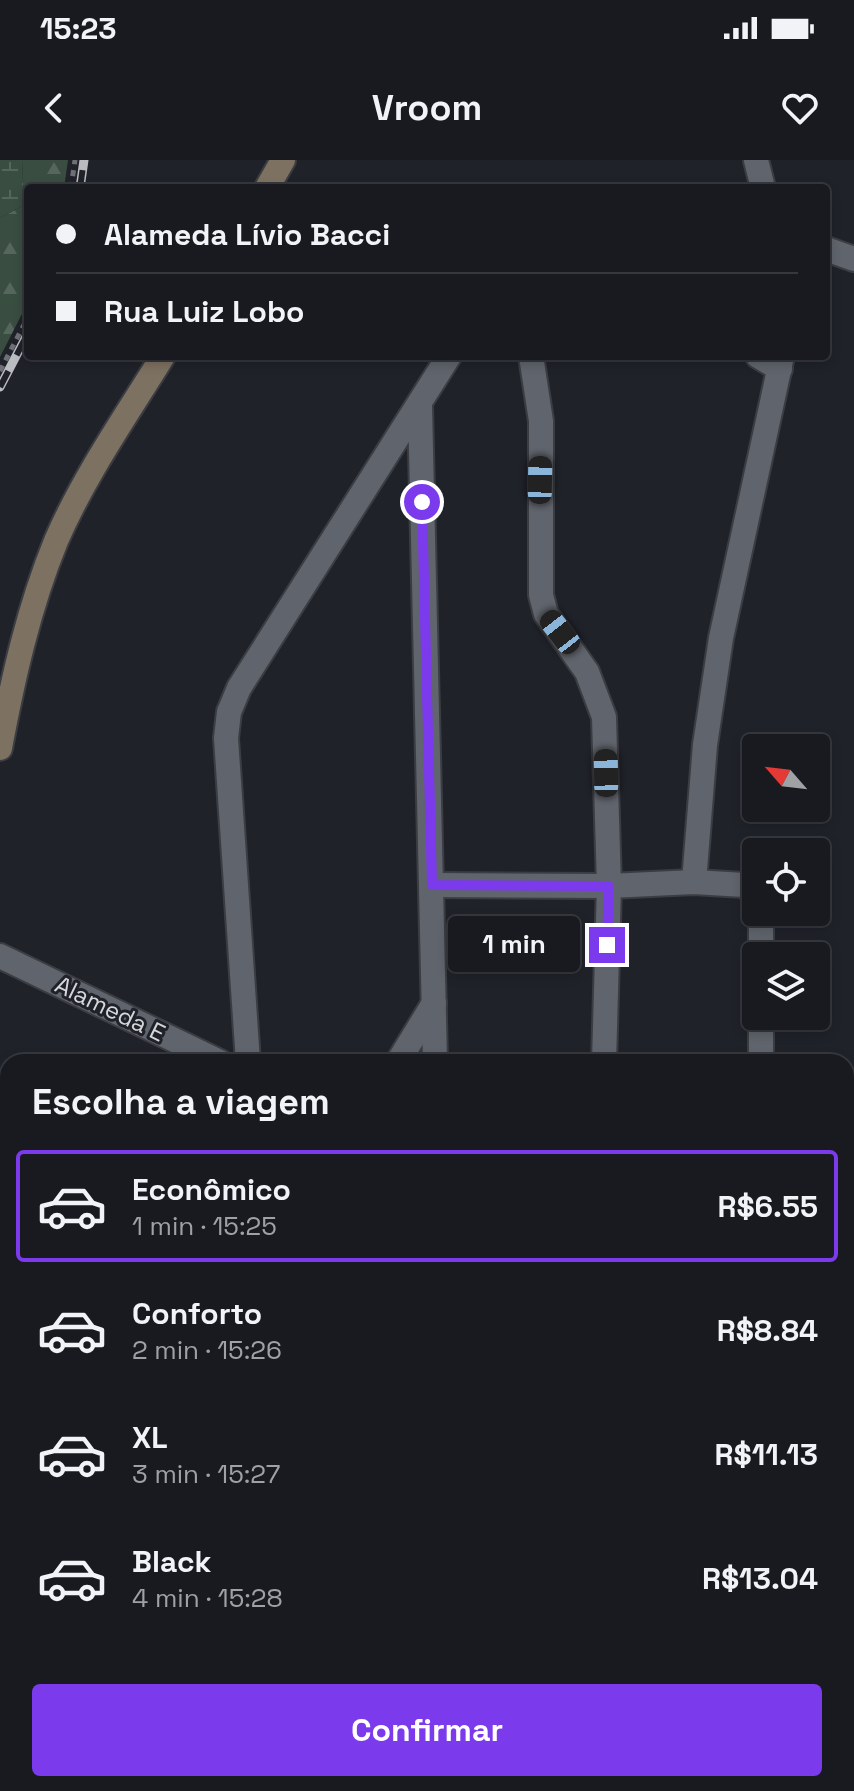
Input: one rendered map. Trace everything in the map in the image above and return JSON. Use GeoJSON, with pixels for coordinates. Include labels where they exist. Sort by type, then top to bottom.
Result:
{"type":"FeatureCollection","features":[{"type":"Feature","properties":{"kind":"main road"},"geometry":{"type":"LineString","coordinates":[[269,184],[283,160]]}},
{"type":"Feature","properties":{"kind":"main road"},"geometry":{"type":"LineString","coordinates":[[0,748],[24,643],[57,539],[87,480],[161,360]]}},
{"type":"Feature","properties":{"kind":"street"},"geometry":{"type":"LineString","coordinates":[[756,160],[762,184]]}},
{"type":"Feature","properties":{"kind":"street"},"geometry":{"type":"LineString","coordinates":[[830,250],[854,259]]}},
{"type":"Feature","properties":{"kind":"street"},"geometry":{"type":"LineString","coordinates":[[247,1054],[226,738],[229,712],[239,688],[447,360]]}},
{"type":"Feature","properties":{"kind":"street"},"geometry":{"type":"LineString","coordinates":[[532,360],[541,421],[541,595],[546,614],[587,672],[604,717],[609,886],[604,1054]]}},
{"type":"Feature","properties":{"kind":"street"},"geometry":{"type":"LineString","coordinates":[[694,882],[705,745],[721,638],[781,362]]}},
{"type":"Feature","properties":{"kind":"street"},"geometry":{"type":"LineString","coordinates":[[420,406],[435,1054]]}},
{"type":"Feature","properties":{"kind":"street"},"geometry":{"type":"LineString","coordinates":[[432,885],[609,886],[694,882],[742,889]]}},
{"type":"Feature","properties":{"kind":"street","name":"Alameda E"},"geometry":{"type":"LineString","coordinates":[[0,956],[203,1054]]}},
{"type":"Feature","properties":{"kind":"street"},"geometry":{"type":"LineString","coordinates":[[403,1054],[434,1003]]}},
{"type":"Feature","properties":{"kind":"street"},"geometry":{"type":"LineString","coordinates":[[761,1030],[761,1054]]}},
{"type":"Feature","properties":{"kind":"path"},"geometry":{"type":"LineString","coordinates":[[72,184],[75,160]]}},
{"type":"Feature","properties":{"kind":"path"},"geometry":{"type":"LineString","coordinates":[[0,371],[24,325]]}},
{"type":"Feature","properties":{"kind":"green space"},"geometry":{"type":"Polygon","coordinates":[[[0,160],[22,160],[24,205],[0,218],[0,160]]]}},
{"type":"Feature","properties":{"kind":"green space"},"geometry":{"type":"Polygon","coordinates":[[[22,160],[68,160],[65,184],[24,184],[24,205],[22,160]]]}},
{"type":"Feature","properties":{"kind":"green space"},"geometry":{"type":"Polygon","coordinates":[[[24,205],[24,310],[0,357],[0,218],[24,205]]]}},
{"type":"Feature","properties":{"kind":"railway"},"geometry":{"type":"LineString","coordinates":[[81,184],[84,160]]}},
{"type":"Feature","properties":{"kind":"railway"},"geometry":{"type":"LineString","coordinates":[[0,387],[24,341]]}},
{"type":"Feature","properties":{"kind":"route"},"geometry":{"type":"LineString","coordinates":[[422,502],[432,885],[609,886],[607,945]]}}]}
